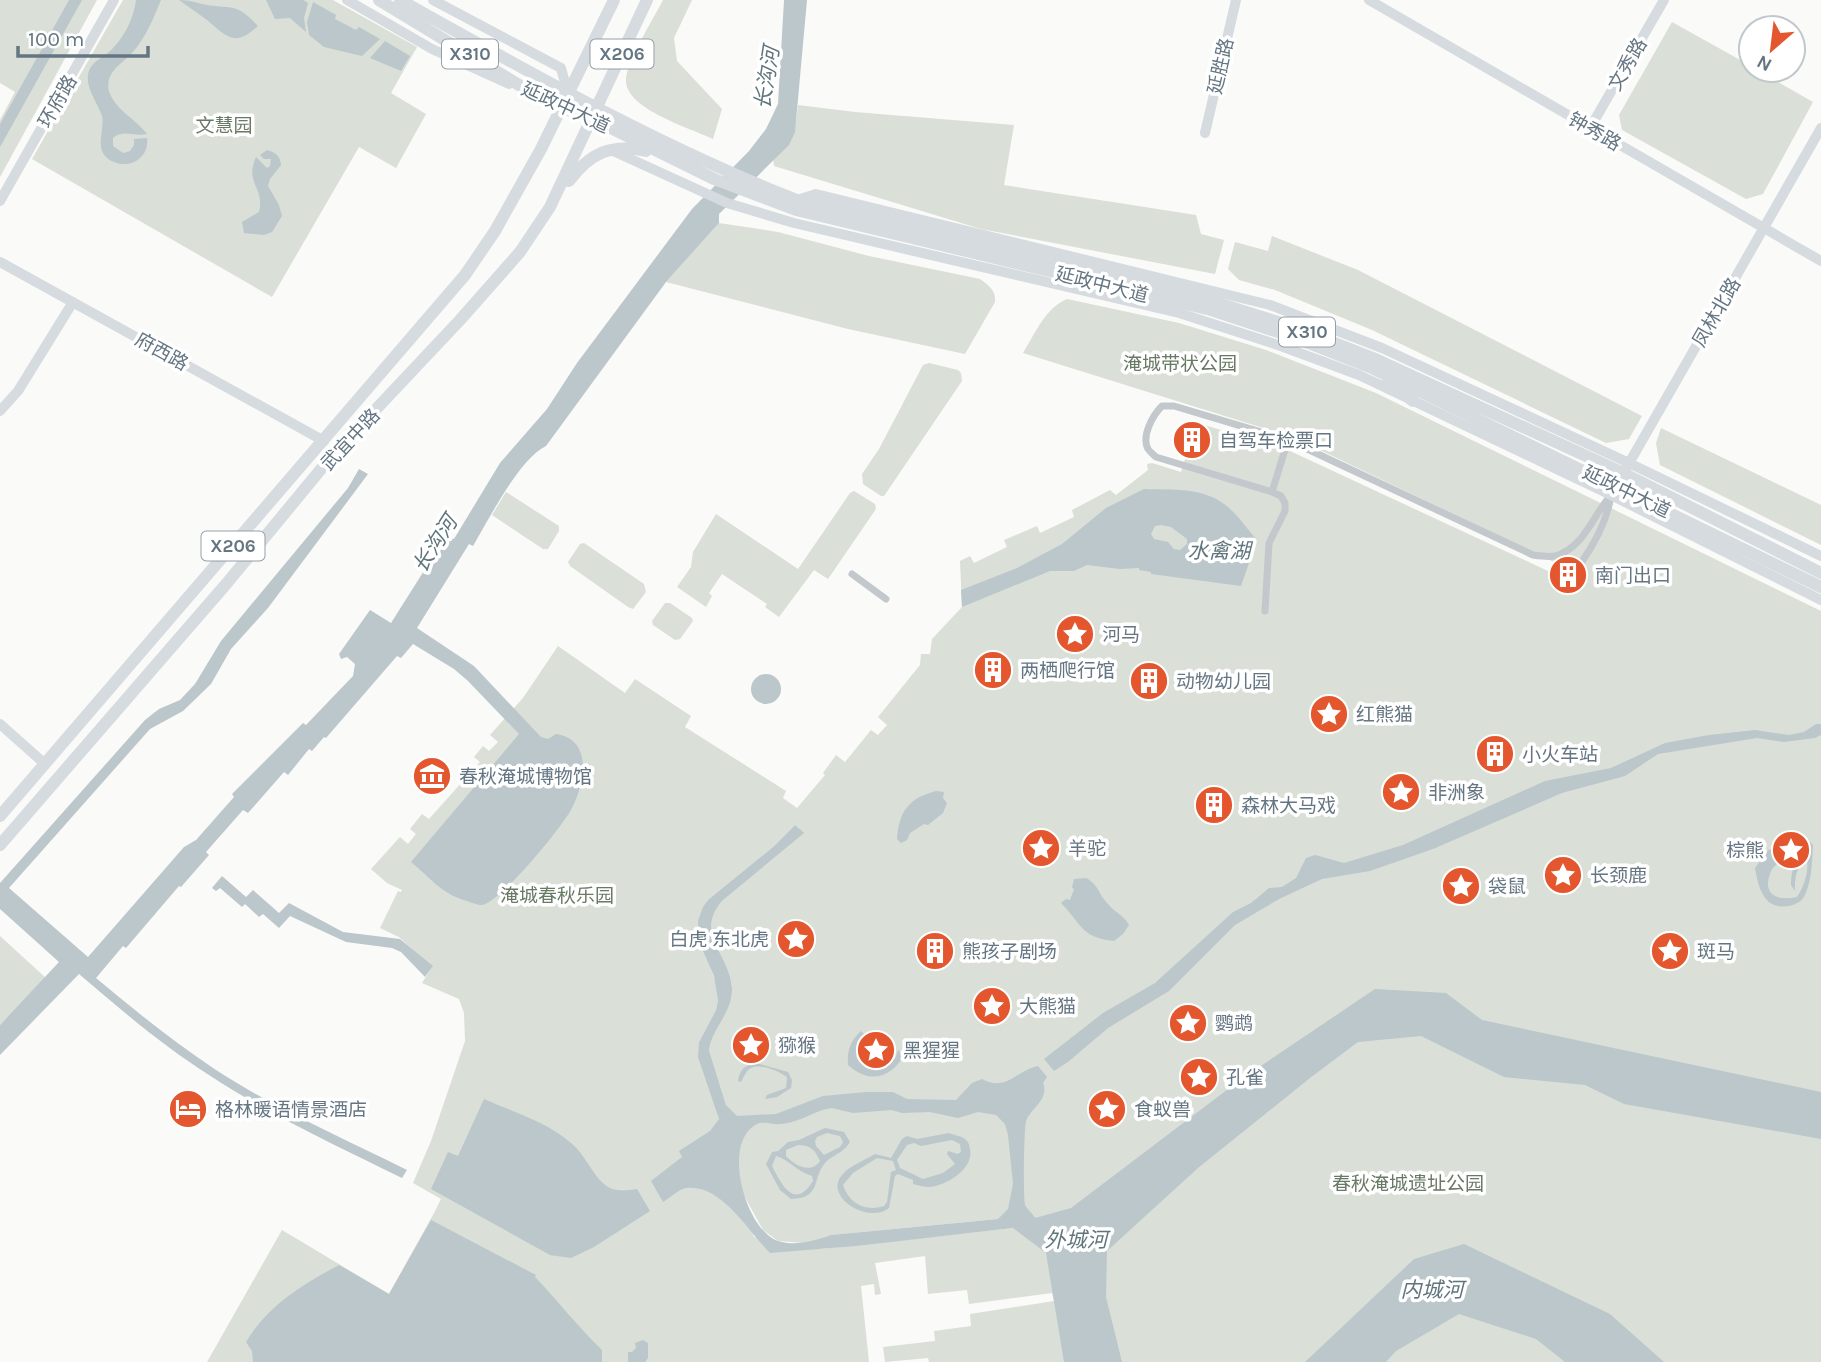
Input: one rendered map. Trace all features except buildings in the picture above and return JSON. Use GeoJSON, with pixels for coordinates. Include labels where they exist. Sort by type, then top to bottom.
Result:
{"type":"FeatureCollection","features":[{"type":"Feature","properties":{"kind":"main road","name":"延政中大道"},"geometry":{"type":"LineString","coordinates":[[379,0],[541,99],[661,154],[796,205],[1211,310],[1293,337],[1368,367],[1614,491],[1821,587]]}},
{"type":"Feature","properties":{"kind":"main road","name":"延政中大道"},"geometry":{"type":"LineString","coordinates":[[400,0],[716,174]]}},
{"type":"Feature","properties":{"kind":"main road","name":"武宜中路"},"geometry":{"type":"LineString","coordinates":[[0,816],[465,275],[495,231],[541,149],[614,0]]}},
{"type":"Feature","properties":{"kind":"main road","name":"武宜中路"},"geometry":{"type":"LineString","coordinates":[[0,845],[227,583],[331,457],[384,403],[520,252],[550,207],[647,0]]}},
{"type":"Feature","properties":{"kind":"main road"},"geometry":{"type":"LineString","coordinates":[[550,207],[576,171],[591,157],[631,147],[661,154]]}},
{"type":"Feature","properties":{"kind":"main road","name":"延政中大道"},"geometry":{"type":"LineString","coordinates":[[796,205],[1211,301],[1294,327],[1373,358],[1626,468],[1821,573]]}},
{"type":"Feature","properties":{"kind":"main road"},"geometry":{"type":"LineString","coordinates":[[1368,367],[1413,401]]}},
{"type":"Feature","properties":{"kind":"street","name":"环府路"},"geometry":{"type":"LineString","coordinates":[[0,201],[114,0]]}},
{"type":"Feature","properties":{"kind":"street"},"geometry":{"type":"LineString","coordinates":[[347,0],[432,49],[541,99]]}},
{"type":"Feature","properties":{"kind":"street"},"geometry":{"type":"LineString","coordinates":[[433,0],[561,68],[568,94]]}},
{"type":"Feature","properties":{"kind":"street","name":"延胜路"},"geometry":{"type":"LineString","coordinates":[[1205,133],[1236,0]]}},
{"type":"Feature","properties":{"kind":"street","name":"钟秀路"},"geometry":{"type":"LineString","coordinates":[[1369,0],[1821,261]]}},
{"type":"Feature","properties":{"kind":"street","name":"文秀路"},"geometry":{"type":"LineString","coordinates":[[1590,128],[1664,0]]}},
{"type":"Feature","properties":{"kind":"street","name":"凤林北路"},"geometry":{"type":"LineString","coordinates":[[1614,491],[1821,128]]}},
{"type":"Feature","properties":{"kind":"street"},"geometry":{"type":"LineString","coordinates":[[611,150],[727,203],[794,223],[1179,313],[1278,345],[1347,371],[1614,491],[1821,600]]}},
{"type":"Feature","properties":{"kind":"street","name":"府西路"},"geometry":{"type":"LineString","coordinates":[[0,262],[324,441]]}},
{"type":"Feature","properties":{"kind":"street"},"geometry":{"type":"LineString","coordinates":[[0,411],[18,391],[73,302]]}},
{"type":"Feature","properties":{"kind":"street"},"geometry":{"type":"LineString","coordinates":[[1265,611],[1269,543],[1285,511],[1285,503],[1281,496],[1272,492],[1156,457],[1148,449],[1146,439],[1153,416],[1161,406],[1174,406],[1288,440],[1533,555],[1555,556],[1574,545],[1614,491]]}},
{"type":"Feature","properties":{"kind":"street"},"geometry":{"type":"LineString","coordinates":[[1272,492],[1288,440]]}},
{"type":"Feature","properties":{"kind":"street"},"geometry":{"type":"LineString","coordinates":[[1626,468],[1821,556]]}},
{"type":"Feature","properties":{"kind":"street"},"geometry":{"type":"LineString","coordinates":[[1564,586],[1567,578],[1583,561],[1608,515],[1614,491]]}},
{"type":"Feature","properties":{"kind":"street"},"geometry":{"type":"LineString","coordinates":[[852,574],[886,599]]}},
{"type":"Feature","properties":{"kind":"street"},"geometry":{"type":"LineString","coordinates":[[0,724],[45,764]]}},
{"type":"Feature","properties":{"kind":"green space"},"geometry":{"type":"Polygon","coordinates":[[[0,0],[97,0],[0,177],[0,120],[15,92],[0,83],[0,0]]]}},
{"type":"Feature","properties":{"kind":"green space","name":"文慧园"},"geometry":{"type":"Polygon","coordinates":[[[123,0],[333,0],[417,47],[391,93],[426,114],[396,168],[359,147],[272,297],[32,159],[123,0]]]}},
{"type":"Feature","properties":{"kind":"green space"},"geometry":{"type":"Polygon","coordinates":[[[663,0],[692,0],[674,38],[677,61],[722,109],[713,139],[647,109],[629,90],[627,72],[663,0]]]}},
{"type":"Feature","properties":{"kind":"green space"},"geometry":{"type":"Polygon","coordinates":[[[1672,22],[1737,58],[1737,84],[1782,84],[1813,102],[1763,194],[1746,199],[1622,130],[1619,115],[1672,22]]]}},
{"type":"Feature","properties":{"kind":"green space"},"geometry":{"type":"Polygon","coordinates":[[[798,105],[1014,125],[1004,185],[1196,215],[1201,234],[1224,240],[1215,274],[981,229],[774,166],[773,158],[793,135],[798,105]]]}},
{"type":"Feature","properties":{"kind":"green space"},"geometry":{"type":"Polygon","coordinates":[[[719,223],[778,232],[869,256],[980,279],[993,291],[995,302],[965,354],[848,329],[666,282],[719,223]]]}},
{"type":"Feature","properties":{"kind":"green space"},"geometry":{"type":"Polygon","coordinates":[[[1272,236],[1358,270],[1642,416],[1629,439],[1606,443],[1372,330],[1275,290],[1239,280],[1228,269],[1235,242],[1268,251],[1272,236]]]}},
{"type":"Feature","properties":{"kind":"green space"},"geometry":{"type":"Polygon","coordinates":[[[1067,299],[1179,323],[1266,350],[1376,393],[1821,611],[1821,1362],[929,1362],[928,1358],[885,1362],[883,1347],[935,1341],[934,1331],[971,1326],[970,1314],[1054,1301],[1052,1293],[969,1304],[967,1290],[928,1294],[925,1256],[875,1263],[881,1294],[875,1295],[874,1284],[861,1286],[869,1362],[207,1362],[282,1230],[389,1294],[441,1199],[413,1183],[431,1141],[465,1041],[464,1013],[459,999],[422,983],[432,967],[399,937],[380,928],[398,891],[402,890],[387,883],[371,869],[400,837],[408,844],[416,834],[410,829],[422,814],[429,819],[480,762],[474,757],[483,746],[489,751],[498,742],[490,735],[523,698],[558,646],[625,693],[635,679],[691,716],[685,727],[786,791],[783,798],[797,808],[825,775],[823,773],[836,755],[845,762],[871,730],[878,735],[887,725],[878,717],[920,665],[921,654],[930,654],[932,639],[962,607],[960,561],[970,556],[974,563],[1007,547],[1004,540],[1037,526],[1040,533],[1074,517],[1072,510],[1110,490],[1116,495],[1148,470],[1147,464],[1152,463],[1181,472],[1190,431],[1195,432],[1201,424],[1290,451],[1583,585],[1587,578],[1295,438],[1023,353],[1041,322],[1059,303],[1067,299]],[[795,825],[773,847],[709,899],[698,933],[718,988],[716,1010],[699,1042],[754,1237],[821,1249],[1013,1228],[1021,1232],[998,1219],[832,1235],[805,1243],[778,1241],[763,1230],[742,1192],[738,1166],[739,1146],[732,1113],[726,1105],[709,1050],[729,1005],[732,988],[726,965],[712,934],[711,924],[722,901],[803,833],[795,825]]]}},
{"type":"Feature","properties":{"kind":"green space"},"geometry":{"type":"Polygon","coordinates":[[[929,363],[958,370],[962,381],[884,496],[881,496],[863,484],[862,474],[879,449],[923,365],[929,363]]]}},
{"type":"Feature","properties":{"kind":"green space"},"geometry":{"type":"Polygon","coordinates":[[[1661,428],[1821,505],[1821,545],[1660,465],[1656,443],[1661,428]]]}},
{"type":"Feature","properties":{"kind":"green space"},"geometry":{"type":"Polygon","coordinates":[[[854,491],[875,504],[876,509],[828,579],[814,570],[779,617],[765,607],[767,604],[722,574],[709,593],[712,596],[706,607],[677,587],[691,567],[693,552],[716,514],[798,569],[854,491]]]}},
{"type":"Feature","properties":{"kind":"green space"},"geometry":{"type":"Polygon","coordinates":[[[506,492],[559,526],[559,531],[548,549],[543,549],[492,515],[506,492]]]}},
{"type":"Feature","properties":{"kind":"green space"},"geometry":{"type":"Polygon","coordinates":[[[584,543],[644,584],[646,592],[633,609],[570,566],[568,562],[580,544],[584,543]]]}},
{"type":"Feature","properties":{"kind":"green space"},"geometry":{"type":"Polygon","coordinates":[[[665,603],[670,603],[692,618],[693,621],[680,639],[675,640],[653,625],[652,621],[665,603]]]}},
{"type":"Feature","properties":{"kind":"green space"},"geometry":{"type":"Polygon","coordinates":[[[0,936],[46,978],[0,1025],[0,936]]]}},
{"type":"Feature","properties":{"kind":"water"},"geometry":{"type":"Polygon","coordinates":[[[69,0],[82,0],[0,147],[0,124],[69,0]]]}},
{"type":"Feature","properties":{"kind":"water"},"geometry":{"type":"Polygon","coordinates":[[[136,0],[161,0],[141,41],[114,70],[108,86],[118,106],[147,134],[117,135],[113,138],[113,146],[123,153],[130,151],[134,139],[147,138],[147,146],[140,159],[120,164],[106,157],[101,148],[102,116],[90,91],[88,75],[95,63],[110,51],[125,32],[136,0]]]}},
{"type":"Feature","properties":{"kind":"water"},"geometry":{"type":"Polygon","coordinates":[[[179,0],[235,8],[258,26],[250,33],[232,38],[179,0]]]}},
{"type":"Feature","properties":{"kind":"water"},"geometry":{"type":"Polygon","coordinates":[[[266,0],[303,0],[308,3],[304,18],[306,32],[290,18],[275,19],[266,0]]]}},
{"type":"Feature","properties":{"kind":"water"},"geometry":{"type":"Polygon","coordinates":[[[784,0],[807,0],[795,132],[789,145],[719,214],[719,223],[666,282],[546,446],[525,463],[473,546],[469,544],[417,628],[474,666],[541,737],[548,739],[556,734],[576,744],[581,753],[582,775],[577,798],[566,817],[545,846],[516,878],[491,901],[482,905],[450,894],[411,862],[519,734],[454,669],[413,644],[401,658],[397,656],[326,738],[312,751],[309,749],[288,775],[284,772],[248,813],[243,810],[206,852],[209,855],[181,887],[179,886],[126,948],[123,946],[96,978],[154,1026],[216,1070],[286,1110],[407,1170],[402,1178],[232,1090],[158,1040],[79,974],[0,1055],[0,1025],[59,962],[0,909],[0,883],[145,720],[159,709],[180,700],[195,684],[221,641],[348,488],[359,469],[368,474],[268,608],[231,649],[211,684],[183,711],[150,729],[9,888],[88,957],[184,847],[196,840],[234,797],[232,794],[303,723],[306,725],[353,676],[355,664],[347,657],[341,659],[339,654],[370,610],[391,623],[434,555],[437,556],[449,537],[454,539],[500,463],[547,409],[577,363],[692,209],[749,151],[766,129],[778,104],[784,0]]]}},
{"type":"Feature","properties":{"kind":"water"},"geometry":{"type":"Polygon","coordinates":[[[313,2],[336,15],[335,19],[356,30],[359,27],[380,39],[362,56],[324,47],[309,35],[307,22],[313,2]]]}},
{"type":"Feature","properties":{"kind":"water"},"geometry":{"type":"Polygon","coordinates":[[[385,41],[410,56],[401,71],[370,58],[385,41]]]}},
{"type":"Feature","properties":{"kind":"water"},"geometry":{"type":"Polygon","coordinates":[[[267,150],[280,159],[281,165],[268,186],[282,216],[272,232],[264,235],[244,233],[242,222],[259,212],[253,166],[256,157],[267,168],[270,166],[271,159],[264,159],[260,155],[267,150]]]}},
{"type":"Feature","properties":{"kind":"water","name":"水禽湖"},"geometry":{"type":"Polygon","coordinates":[[[1144,489],[1196,492],[1224,504],[1257,540],[1241,586],[1151,574],[1139,568],[1087,565],[1074,571],[1050,571],[962,607],[961,590],[1017,568],[1062,544],[1106,508],[1144,489]],[[1155,526],[1151,534],[1154,539],[1168,542],[1174,549],[1180,550],[1187,544],[1187,539],[1171,527],[1155,526]]]}},
{"type":"Feature","properties":{"kind":"water"},"geometry":{"type":"Polygon","coordinates":[[[766,674],[777,678],[781,689],[777,700],[766,704],[755,700],[751,689],[755,678],[766,674]]]}},
{"type":"Feature","properties":{"kind":"water"},"geometry":{"type":"Polygon","coordinates":[[[1816,724],[1821,724],[1821,735],[1815,738],[1784,742],[1757,738],[1658,754],[1625,776],[1562,793],[1433,849],[1370,871],[1322,879],[1279,899],[1235,925],[1169,991],[1108,1028],[1068,1062],[1054,1071],[1044,1059],[1103,1013],[1155,983],[1233,912],[1251,903],[1269,888],[1282,887],[1296,878],[1306,858],[1315,855],[1344,863],[1403,845],[1545,781],[1611,768],[1665,743],[1755,730],[1789,735],[1804,732],[1816,724]]]}},
{"type":"Feature","properties":{"kind":"water"},"geometry":{"type":"Polygon","coordinates":[[[1395,779],[1403,783],[1408,792],[1403,798],[1393,799],[1385,793],[1383,784],[1395,779]]]}},
{"type":"Feature","properties":{"kind":"water"},"geometry":{"type":"Polygon","coordinates":[[[936,791],[944,792],[943,798],[947,803],[943,813],[928,825],[924,824],[910,833],[907,840],[901,843],[897,839],[898,829],[907,807],[936,791]]]}},
{"type":"Feature","properties":{"kind":"water","name":"外城河"},"geometry":{"type":"Polygon","coordinates":[[[795,825],[804,833],[722,901],[711,924],[712,934],[726,965],[732,988],[729,1005],[709,1050],[726,1105],[737,1116],[776,1114],[823,1096],[866,1092],[893,1092],[907,1099],[956,1100],[972,1083],[982,1079],[1005,1082],[1038,1066],[1047,1077],[1043,1083],[1042,1099],[1026,1121],[1024,1149],[1025,1205],[1035,1218],[1071,1208],[1240,1080],[1375,989],[1446,993],[1482,1020],[1821,1092],[1821,1139],[1624,1104],[1585,1085],[1504,1077],[1421,1036],[1358,1042],[1198,1168],[1107,1251],[1106,1297],[1122,1362],[1064,1362],[1046,1253],[1013,1228],[770,1253],[733,1210],[711,1193],[699,1188],[686,1188],[663,1202],[651,1181],[682,1157],[679,1151],[710,1131],[719,1119],[698,1057],[699,1042],[716,1010],[718,1000],[714,976],[700,944],[698,921],[703,907],[709,899],[773,847],[795,825]],[[825,1109],[788,1123],[755,1125],[745,1136],[740,1151],[739,1168],[742,1187],[757,1222],[767,1234],[778,1241],[798,1243],[831,1235],[998,1219],[1008,1209],[1013,1184],[1008,1135],[1005,1124],[996,1115],[978,1112],[958,1118],[930,1112],[902,1113],[892,1110],[853,1113],[825,1109]]]}},
{"type":"Feature","properties":{"kind":"water"},"geometry":{"type":"Polygon","coordinates":[[[1790,840],[1792,855],[1772,870],[1768,887],[1770,892],[1778,897],[1797,897],[1805,879],[1807,860],[1798,870],[1795,891],[1791,885],[1791,876],[1803,857],[1806,842],[1810,842],[1813,845],[1807,889],[1798,903],[1775,905],[1764,896],[1755,868],[1768,850],[1774,849],[1780,853],[1790,840]]]}},
{"type":"Feature","properties":{"kind":"water"},"geometry":{"type":"Polygon","coordinates":[[[222,876],[246,897],[253,890],[279,913],[289,903],[343,932],[400,939],[433,966],[425,977],[401,952],[392,948],[346,942],[290,916],[279,928],[263,914],[259,917],[245,904],[242,907],[220,888],[216,891],[212,888],[222,876]]]}},
{"type":"Feature","properties":{"kind":"water"},"geometry":{"type":"Polygon","coordinates":[[[1086,878],[1129,925],[1114,941],[1088,933],[1061,903],[1066,899],[1070,900],[1074,879],[1086,878]]]}},
{"type":"Feature","properties":{"kind":"water"},"geometry":{"type":"Polygon","coordinates":[[[861,1031],[866,1036],[856,1056],[859,1062],[874,1070],[884,1065],[885,1058],[895,1059],[898,1050],[902,1054],[906,1053],[894,1068],[880,1076],[873,1077],[856,1071],[848,1065],[848,1055],[852,1042],[861,1031]]]}},
{"type":"Feature","properties":{"kind":"water"},"geometry":{"type":"Polygon","coordinates":[[[756,1063],[788,1072],[792,1080],[791,1088],[777,1097],[765,1099],[767,1095],[786,1088],[787,1077],[765,1067],[751,1068],[741,1082],[738,1081],[744,1068],[756,1063]]]}},
{"type":"Feature","properties":{"kind":"water"},"geometry":{"type":"Polygon","coordinates":[[[484,1099],[541,1123],[562,1136],[576,1148],[605,1185],[617,1190],[637,1189],[650,1211],[594,1247],[571,1258],[550,1255],[431,1189],[448,1152],[458,1156],[484,1099]]]}},
{"type":"Feature","properties":{"kind":"water"},"geometry":{"type":"Polygon","coordinates":[[[825,1128],[844,1132],[850,1142],[823,1166],[808,1195],[791,1199],[780,1190],[766,1164],[772,1152],[778,1151],[788,1142],[825,1128]],[[827,1133],[817,1137],[815,1141],[824,1155],[840,1147],[843,1142],[840,1136],[827,1133]],[[798,1145],[786,1150],[786,1156],[803,1167],[812,1167],[820,1161],[814,1151],[806,1146],[798,1145]],[[776,1156],[772,1166],[780,1181],[795,1194],[806,1190],[813,1181],[812,1176],[776,1156]]]}},
{"type":"Feature","properties":{"kind":"water"},"geometry":{"type":"Polygon","coordinates":[[[949,1133],[962,1137],[969,1146],[968,1163],[958,1175],[930,1187],[913,1184],[913,1180],[898,1174],[895,1176],[889,1208],[880,1212],[860,1211],[843,1199],[838,1191],[838,1183],[845,1172],[875,1154],[891,1158],[902,1139],[907,1136],[917,1139],[949,1133]],[[952,1140],[921,1146],[914,1143],[907,1145],[897,1160],[900,1168],[923,1179],[943,1173],[955,1164],[947,1154],[948,1151],[958,1154],[961,1152],[960,1144],[952,1140]],[[877,1158],[853,1173],[843,1185],[854,1202],[865,1207],[884,1206],[887,1202],[891,1172],[896,1170],[893,1161],[877,1158]]]}},
{"type":"Feature","properties":{"kind":"water"},"geometry":{"type":"Polygon","coordinates":[[[431,1220],[536,1275],[602,1350],[602,1362],[253,1362],[252,1351],[246,1342],[264,1317],[299,1288],[339,1265],[389,1294],[431,1220]]]}},
{"type":"Feature","properties":{"kind":"water","name":"内城河"},"geometry":{"type":"Polygon","coordinates":[[[1464,1244],[1610,1314],[1664,1362],[1565,1362],[1536,1339],[1459,1314],[1396,1351],[1386,1362],[1305,1362],[1414,1259],[1464,1244]]]}},
{"type":"Feature","properties":{"kind":"water"},"geometry":{"type":"Polygon","coordinates":[[[643,1340],[648,1343],[648,1358],[645,1362],[628,1362],[628,1352],[636,1348],[635,1343],[643,1340]]]}},
{"type":"Feature","properties":{"kind":"place","name":"自驾车检票口"},"geometry":{"type":"Point","coordinates":[1192,440]}},
{"type":"Feature","properties":{"kind":"place","name":"南门出口"},"geometry":{"type":"Point","coordinates":[1568,575]}},
{"type":"Feature","properties":{"kind":"place","name":"河马"},"geometry":{"type":"Point","coordinates":[1075,634]}},
{"type":"Feature","properties":{"kind":"place","name":"两栖爬行馆"},"geometry":{"type":"Point","coordinates":[993,670]}},
{"type":"Feature","properties":{"kind":"place","name":"动物幼儿园"},"geometry":{"type":"Point","coordinates":[1149,681]}},
{"type":"Feature","properties":{"kind":"place","name":"红熊猫"},"geometry":{"type":"Point","coordinates":[1329,714]}},
{"type":"Feature","properties":{"kind":"place","name":"小火车站"},"geometry":{"type":"Point","coordinates":[1495,754]}},
{"type":"Feature","properties":{"kind":"place","name":"春秋淹城博物馆"},"geometry":{"type":"Point","coordinates":[432,776]}},
{"type":"Feature","properties":{"kind":"place","name":"非洲象"},"geometry":{"type":"Point","coordinates":[1401,792]}},
{"type":"Feature","properties":{"kind":"place","name":"森林大马戏"},"geometry":{"type":"Point","coordinates":[1214,805]}},
{"type":"Feature","properties":{"kind":"place","name":"羊驼"},"geometry":{"type":"Point","coordinates":[1041,848]}},
{"type":"Feature","properties":{"kind":"place","name":"棕熊"},"geometry":{"type":"Point","coordinates":[1791,850]}},
{"type":"Feature","properties":{"kind":"place","name":"长颈鹿"},"geometry":{"type":"Point","coordinates":[1563,875]}},
{"type":"Feature","properties":{"kind":"place","name":"袋鼠"},"geometry":{"type":"Point","coordinates":[1461,886]}},
{"type":"Feature","properties":{"kind":"place","name":"白虎 东北虎"},"geometry":{"type":"Point","coordinates":[796,939]}},
{"type":"Feature","properties":{"kind":"place","name":"熊孩子剧场"},"geometry":{"type":"Point","coordinates":[935,951]}},
{"type":"Feature","properties":{"kind":"place","name":"斑马"},"geometry":{"type":"Point","coordinates":[1670,951]}},
{"type":"Feature","properties":{"kind":"place","name":"大熊猫"},"geometry":{"type":"Point","coordinates":[992,1006]}},
{"type":"Feature","properties":{"kind":"place","name":"鹦鹉"},"geometry":{"type":"Point","coordinates":[1188,1023]}},
{"type":"Feature","properties":{"kind":"place","name":"猕猴"},"geometry":{"type":"Point","coordinates":[751,1045]}},
{"type":"Feature","properties":{"kind":"place","name":"黑猩猩"},"geometry":{"type":"Point","coordinates":[876,1050]}},
{"type":"Feature","properties":{"kind":"place","name":"孔雀"},"geometry":{"type":"Point","coordinates":[1199,1077]}},
{"type":"Feature","properties":{"kind":"place","name":"格林暖语情景酒店"},"geometry":{"type":"Point","coordinates":[188,1109]}},
{"type":"Feature","properties":{"kind":"place","name":"食蚁兽"},"geometry":{"type":"Point","coordinates":[1107,1109]}},
{"type":"Feature","properties":{"kind":"water label","name":"长沟河"},"geometry":{"type":"Point","coordinates":[767,78]}},
{"type":"Feature","properties":{"kind":"water label","name":"长沟河"},"geometry":{"type":"Point","coordinates":[435,544]}},
{"type":"Feature","properties":{"kind":"park label","name":"淹城带状公园"},"geometry":{"type":"Point","coordinates":[1180,363]}},
{"type":"Feature","properties":{"kind":"park label","name":"淹城春秋乐园"},"geometry":{"type":"Point","coordinates":[557,895]}},
{"type":"Feature","properties":{"kind":"park label","name":"春秋淹城遗址公园"},"geometry":{"type":"Point","coordinates":[1408,1183]}}]}
